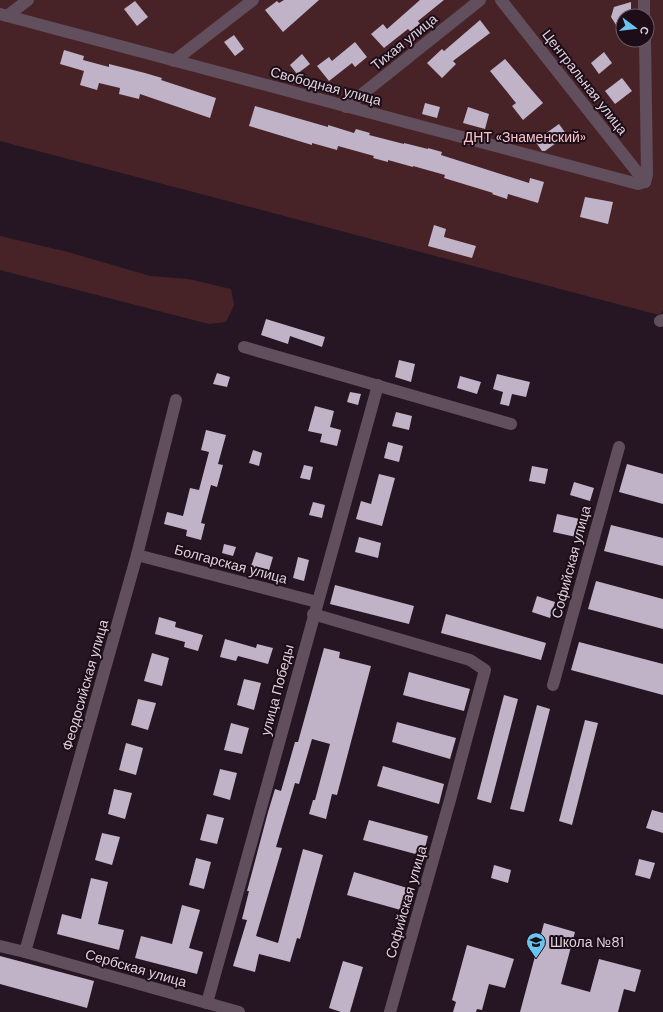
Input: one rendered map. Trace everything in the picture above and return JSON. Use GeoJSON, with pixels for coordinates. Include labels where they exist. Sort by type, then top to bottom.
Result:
{"type":"FeatureCollection","features":[{"type":"Feature","properties":{"kind":"street"},"geometry":{"type":"LineString","coordinates":[[4,15],[28,0]]}},
{"type":"Feature","properties":{"kind":"street"},"geometry":{"type":"LineString","coordinates":[[174,61],[253,0]]}},
{"type":"Feature","properties":{"kind":"street","name":"Тихая улица"},"geometry":{"type":"LineString","coordinates":[[346,108],[480,0]]}},
{"type":"Feature","properties":{"kind":"street","name":"Центральная улица"},"geometry":{"type":"LineString","coordinates":[[501,0],[646,182]]}},
{"type":"Feature","properties":{"kind":"street","name":"Свободная улица"},"geometry":{"type":"LineString","coordinates":[[4,15],[346,108],[638,184],[646,182]]}},
{"type":"Feature","properties":{"kind":"street"},"geometry":{"type":"LineString","coordinates":[[644,48],[646,182]]}},
{"type":"Feature","properties":{"kind":"street"},"geometry":{"type":"LineString","coordinates":[[244,347],[511,424]]}},
{"type":"Feature","properties":{"kind":"street","name":"улица Победы"},"geometry":{"type":"LineString","coordinates":[[207,1003],[313,614],[378,385]]}},
{"type":"Feature","properties":{"kind":"street","name":"Феодосийская улица"},"geometry":{"type":"LineString","coordinates":[[25,952],[138,555],[176,400]]}},
{"type":"Feature","properties":{"kind":"street","name":"Софийская улица"},"geometry":{"type":"LineString","coordinates":[[553,685],[619,446]]}},
{"type":"Feature","properties":{"kind":"street","name":"Болгарская улица"},"geometry":{"type":"LineString","coordinates":[[138,555],[317,602]]}},
{"type":"Feature","properties":{"kind":"street","name":"Софийская улица"},"geometry":{"type":"LineString","coordinates":[[313,614],[470,660],[485,670],[390,1012]]}},
{"type":"Feature","properties":{"kind":"street"},"geometry":{"type":"LineString","coordinates":[[0,946],[25,952]]}},
{"type":"Feature","properties":{"kind":"street","name":"Сербская улица"},"geometry":{"type":"LineString","coordinates":[[25,952],[239,1012]]}},
{"type":"Feature","properties":{"kind":"green space","name":"ДНТ «Знаменский»"},"geometry":{"type":"Polygon","coordinates":[[[0,0],[663,0],[663,311],[659,315],[0,141],[0,0]]]}},
{"type":"Feature","properties":{"kind":"green space"},"geometry":{"type":"Polygon","coordinates":[[[0,236],[68,252],[150,276],[188,279],[231,289],[234,305],[226,322],[209,324],[0,270],[0,236]]]}},
{"type":"Feature","properties":{"kind":"building"},"geometry":{"type":"Polygon","coordinates":[[[284,0],[319,0],[283,32],[265,10],[277,1],[279,3],[284,0]]]}},
{"type":"Feature","properties":{"kind":"building"},"geometry":{"type":"Polygon","coordinates":[[[420,0],[444,0],[418,21],[420,24],[411,32],[408,29],[384,48],[371,34],[383,24],[387,29],[420,0]]]}},
{"type":"Feature","properties":{"kind":"building"},"geometry":{"type":"Polygon","coordinates":[[[135,1],[148,17],[137,26],[124,9],[135,1]]]}},
{"type":"Feature","properties":{"kind":"building"},"geometry":{"type":"Polygon","coordinates":[[[631,2],[631,8],[615,8],[615,23],[611,17],[614,7],[631,2]]]}},
{"type":"Feature","properties":{"kind":"building"},"geometry":{"type":"Polygon","coordinates":[[[480,20],[490,33],[453,61],[456,64],[442,78],[427,63],[442,49],[444,51],[480,20]]]}},
{"type":"Feature","properties":{"kind":"building"},"geometry":{"type":"Polygon","coordinates":[[[234,35],[244,49],[235,56],[224,42],[234,35]]]}},
{"type":"Feature","properties":{"kind":"building"},"geometry":{"type":"Polygon","coordinates":[[[355,42],[367,57],[355,67],[352,63],[329,81],[317,66],[329,57],[332,61],[355,42]]]}},
{"type":"Feature","properties":{"kind":"building"},"geometry":{"type":"Polygon","coordinates":[[[64,50],[84,56],[83,60],[109,67],[109,64],[145,73],[162,78],[161,80],[216,98],[210,118],[140,94],[139,99],[119,94],[120,88],[99,83],[97,90],[80,85],[84,71],[60,64],[64,50]]]}},
{"type":"Feature","properties":{"kind":"building"},"geometry":{"type":"Polygon","coordinates":[[[604,52],[612,63],[599,74],[591,63],[604,52]]]}},
{"type":"Feature","properties":{"kind":"building"},"geometry":{"type":"Polygon","coordinates":[[[302,54],[310,64],[297,74],[290,65],[302,54]]]}},
{"type":"Feature","properties":{"kind":"building"},"geometry":{"type":"Polygon","coordinates":[[[505,59],[543,103],[523,120],[512,106],[516,103],[490,71],[505,59]]]}},
{"type":"Feature","properties":{"kind":"building"},"geometry":{"type":"Polygon","coordinates":[[[622,78],[632,91],[615,104],[605,91],[622,78]]]}},
{"type":"Feature","properties":{"kind":"building"},"geometry":{"type":"Polygon","coordinates":[[[425,103],[440,107],[437,118],[422,114],[425,103]]]}},
{"type":"Feature","properties":{"kind":"building"},"geometry":{"type":"Polygon","coordinates":[[[255,106],[328,127],[328,125],[354,133],[356,129],[370,133],[369,135],[404,144],[428,148],[442,152],[441,155],[529,183],[530,178],[544,182],[538,203],[508,194],[507,199],[492,194],[493,193],[444,178],[445,175],[388,160],[388,162],[373,158],[374,156],[338,146],[337,150],[312,143],[312,145],[249,126],[255,106]]]}},
{"type":"Feature","properties":{"kind":"building"},"geometry":{"type":"Polygon","coordinates":[[[468,107],[489,114],[485,129],[463,123],[468,107]]]}},
{"type":"Feature","properties":{"kind":"building"},"geometry":{"type":"Polygon","coordinates":[[[559,124],[567,135],[545,151],[542,151],[535,141],[559,124]]]}},
{"type":"Feature","properties":{"kind":"building"},"geometry":{"type":"Polygon","coordinates":[[[585,197],[613,202],[608,224],[580,217],[585,197]]]}},
{"type":"Feature","properties":{"kind":"building"},"geometry":{"type":"Polygon","coordinates":[[[434,225],[446,229],[444,237],[476,246],[472,258],[428,246],[434,225]]]}},
{"type":"Feature","properties":{"kind":"building"},"geometry":{"type":"Polygon","coordinates":[[[266,319],[325,337],[322,347],[290,336],[288,344],[261,335],[266,319]]]}},
{"type":"Feature","properties":{"kind":"building"},"geometry":{"type":"Polygon","coordinates":[[[399,360],[415,364],[411,382],[395,377],[399,360]]]}},
{"type":"Feature","properties":{"kind":"building"},"geometry":{"type":"Polygon","coordinates":[[[217,373],[230,377],[227,387],[213,384],[217,373]]]}},
{"type":"Feature","properties":{"kind":"building"},"geometry":{"type":"Polygon","coordinates":[[[497,374],[530,382],[526,397],[512,394],[509,406],[500,404],[503,392],[493,389],[497,374]]]}},
{"type":"Feature","properties":{"kind":"building"},"geometry":{"type":"Polygon","coordinates":[[[460,376],[481,382],[477,394],[457,388],[460,376]]]}},
{"type":"Feature","properties":{"kind":"building"},"geometry":{"type":"Polygon","coordinates":[[[350,392],[361,394],[358,405],[347,402],[350,392]]]}},
{"type":"Feature","properties":{"kind":"building"},"geometry":{"type":"Polygon","coordinates":[[[315,406],[334,411],[330,427],[341,430],[337,446],[320,442],[322,434],[308,431],[315,406]]]}},
{"type":"Feature","properties":{"kind":"building"},"geometry":{"type":"Polygon","coordinates":[[[396,412],[412,416],[409,430],[392,426],[396,412]]]}},
{"type":"Feature","properties":{"kind":"building"},"geometry":{"type":"Polygon","coordinates":[[[206,430],[226,435],[218,464],[223,465],[217,487],[211,485],[201,523],[205,524],[201,540],[186,536],[187,530],[164,524],[167,512],[183,516],[190,488],[199,490],[209,452],[201,450],[206,430]]]}},
{"type":"Feature","properties":{"kind":"building"},"geometry":{"type":"Polygon","coordinates":[[[388,442],[403,446],[399,462],[384,458],[388,442]]]}},
{"type":"Feature","properties":{"kind":"building"},"geometry":{"type":"Polygon","coordinates":[[[253,450],[262,453],[259,466],[249,463],[253,450]]]}},
{"type":"Feature","properties":{"kind":"building"},"geometry":{"type":"Polygon","coordinates":[[[627,464],[663,474],[663,504],[619,492],[627,464]]]}},
{"type":"Feature","properties":{"kind":"building"},"geometry":{"type":"Polygon","coordinates":[[[304,465],[313,467],[310,480],[300,478],[304,465]]]}},
{"type":"Feature","properties":{"kind":"building"},"geometry":{"type":"Polygon","coordinates":[[[532,466],[548,469],[545,484],[529,481],[532,466]]]}},
{"type":"Feature","properties":{"kind":"building"},"geometry":{"type":"Polygon","coordinates":[[[379,474],[395,478],[382,526],[356,519],[361,501],[371,504],[379,474]]]}},
{"type":"Feature","properties":{"kind":"building"},"geometry":{"type":"Polygon","coordinates":[[[574,482],[594,488],[590,501],[570,495],[574,482]]]}},
{"type":"Feature","properties":{"kind":"building"},"geometry":{"type":"Polygon","coordinates":[[[313,502],[325,505],[322,518],[309,515],[313,502]]]}},
{"type":"Feature","properties":{"kind":"building"},"geometry":{"type":"Polygon","coordinates":[[[557,514],[580,519],[576,537],[553,532],[557,514]]]}},
{"type":"Feature","properties":{"kind":"building"},"geometry":{"type":"Polygon","coordinates":[[[611,525],[663,538],[663,566],[604,551],[611,525]]]}},
{"type":"Feature","properties":{"kind":"building"},"geometry":{"type":"Polygon","coordinates":[[[359,537],[381,543],[378,558],[355,552],[359,537]]]}},
{"type":"Feature","properties":{"kind":"building"},"geometry":{"type":"Polygon","coordinates":[[[224,544],[236,547],[233,556],[222,553],[224,544]]]}},
{"type":"Feature","properties":{"kind":"building"},"geometry":{"type":"Polygon","coordinates":[[[256,552],[273,557],[268,574],[250,569],[256,552]]]}},
{"type":"Feature","properties":{"kind":"building"},"geometry":{"type":"Polygon","coordinates":[[[298,557],[309,560],[304,581],[293,578],[298,557]]]}},
{"type":"Feature","properties":{"kind":"building"},"geometry":{"type":"Polygon","coordinates":[[[596,581],[663,599],[663,629],[588,609],[596,581]]]}},
{"type":"Feature","properties":{"kind":"building"},"geometry":{"type":"Polygon","coordinates":[[[335,585],[414,606],[409,624],[330,604],[335,585]]]}},
{"type":"Feature","properties":{"kind":"building"},"geometry":{"type":"Polygon","coordinates":[[[537,596],[555,602],[550,618],[532,612],[537,596]]]}},
{"type":"Feature","properties":{"kind":"building"},"geometry":{"type":"Polygon","coordinates":[[[446,614],[546,643],[541,660],[441,633],[446,614]]]}},
{"type":"Feature","properties":{"kind":"building"},"geometry":{"type":"Polygon","coordinates":[[[159,617],[176,622],[175,627],[203,635],[198,651],[184,647],[185,642],[155,634],[159,617]]]}},
{"type":"Feature","properties":{"kind":"building"},"geometry":{"type":"Polygon","coordinates":[[[225,639],[256,648],[257,644],[273,648],[268,664],[238,656],[236,661],[220,657],[225,639]]]}},
{"type":"Feature","properties":{"kind":"building"},"geometry":{"type":"Polygon","coordinates":[[[579,642],[663,664],[663,695],[571,670],[579,642]]]}},
{"type":"Feature","properties":{"kind":"building"},"geometry":{"type":"Polygon","coordinates":[[[324,648],[340,652],[339,658],[371,666],[337,795],[332,794],[326,819],[309,814],[313,800],[315,800],[330,744],[312,739],[299,784],[295,783],[276,847],[282,848],[256,936],[278,943],[303,849],[323,855],[300,939],[297,938],[290,962],[259,954],[255,972],[233,966],[247,920],[242,919],[249,891],[247,891],[275,789],[281,791],[295,742],[298,742],[324,648]]]}},
{"type":"Feature","properties":{"kind":"building"},"geometry":{"type":"Polygon","coordinates":[[[152,653],[169,658],[162,686],[144,681],[152,653]]]}},
{"type":"Feature","properties":{"kind":"building"},"geometry":{"type":"Polygon","coordinates":[[[409,672],[470,689],[464,711],[403,695],[409,672]]]}},
{"type":"Feature","properties":{"kind":"building"},"geometry":{"type":"Polygon","coordinates":[[[244,679],[261,683],[254,710],[237,705],[244,679]]]}},
{"type":"Feature","properties":{"kind":"building"},"geometry":{"type":"Polygon","coordinates":[[[504,695],[518,699],[491,803],[477,799],[504,695]]]}},
{"type":"Feature","properties":{"kind":"building"},"geometry":{"type":"Polygon","coordinates":[[[138,699],[156,703],[148,730],[131,725],[138,699]]]}},
{"type":"Feature","properties":{"kind":"building"},"geometry":{"type":"Polygon","coordinates":[[[537,705],[550,709],[524,812],[510,809],[537,705]]]}},
{"type":"Feature","properties":{"kind":"building"},"geometry":{"type":"Polygon","coordinates":[[[585,720],[598,723],[572,825],[559,821],[585,720]]]}},
{"type":"Feature","properties":{"kind":"building"},"geometry":{"type":"Polygon","coordinates":[[[397,722],[456,738],[450,759],[392,742],[397,722]]]}},
{"type":"Feature","properties":{"kind":"building"},"geometry":{"type":"Polygon","coordinates":[[[231,723],[249,728],[242,754],[224,750],[231,723]]]}},
{"type":"Feature","properties":{"kind":"building"},"geometry":{"type":"Polygon","coordinates":[[[126,743],[143,748],[136,775],[119,770],[126,743]]]}},
{"type":"Feature","properties":{"kind":"building"},"geometry":{"type":"Polygon","coordinates":[[[383,766],[444,784],[439,804],[377,786],[383,766]]]}},
{"type":"Feature","properties":{"kind":"building"},"geometry":{"type":"Polygon","coordinates":[[[220,769],[237,773],[230,800],[213,795],[220,769]]]}},
{"type":"Feature","properties":{"kind":"building"},"geometry":{"type":"Polygon","coordinates":[[[114,789],[132,793],[125,819],[108,814],[114,789]]]}},
{"type":"Feature","properties":{"kind":"building"},"geometry":{"type":"Polygon","coordinates":[[[652,810],[663,813],[663,833],[646,828],[652,810]]]}},
{"type":"Feature","properties":{"kind":"building"},"geometry":{"type":"Polygon","coordinates":[[[207,814],[224,818],[217,844],[200,840],[207,814]]]}},
{"type":"Feature","properties":{"kind":"building"},"geometry":{"type":"Polygon","coordinates":[[[369,820],[428,836],[423,856],[363,840],[369,820]]]}},
{"type":"Feature","properties":{"kind":"building"},"geometry":{"type":"Polygon","coordinates":[[[102,833],[120,837],[112,865],[95,860],[102,833]]]}},
{"type":"Feature","properties":{"kind":"building"},"geometry":{"type":"Polygon","coordinates":[[[196,858],[211,862],[204,889],[189,885],[196,858]]]}},
{"type":"Feature","properties":{"kind":"building"},"geometry":{"type":"Polygon","coordinates":[[[639,859],[655,863],[650,879],[635,875],[639,859]]]}},
{"type":"Feature","properties":{"kind":"building"},"geometry":{"type":"Polygon","coordinates":[[[494,865],[511,870],[508,883],[491,878],[494,865]]]}},
{"type":"Feature","properties":{"kind":"building"},"geometry":{"type":"Polygon","coordinates":[[[354,872],[414,890],[408,912],[347,895],[354,872]]]}},
{"type":"Feature","properties":{"kind":"building"},"geometry":{"type":"Polygon","coordinates":[[[91,878],[108,882],[98,924],[124,930],[119,950],[57,934],[62,914],[81,919],[91,878]]]}},
{"type":"Feature","properties":{"kind":"building"},"geometry":{"type":"Polygon","coordinates":[[[182,905],[200,910],[189,948],[203,952],[197,974],[135,958],[141,936],[172,944],[182,905]]]}},
{"type":"Feature","properties":{"kind":"building"},"geometry":{"type":"Polygon","coordinates":[[[544,923],[575,932],[561,984],[590,992],[599,959],[641,970],[635,992],[624,989],[618,1012],[520,1012],[544,923]]]}},
{"type":"Feature","properties":{"kind":"building"},"geometry":{"type":"Polygon","coordinates":[[[467,945],[514,959],[505,988],[489,984],[482,1010],[477,1009],[476,1012],[453,1012],[456,1002],[452,1000],[467,945]]]}},
{"type":"Feature","properties":{"kind":"building"},"geometry":{"type":"Polygon","coordinates":[[[0,956],[94,981],[87,1008],[0,984],[0,956]]]}},
{"type":"Feature","properties":{"kind":"building"},"geometry":{"type":"Polygon","coordinates":[[[343,961],[363,967],[350,1012],[341,1012],[329,1008],[343,961]]]}},
{"type":"Feature","properties":{"kind":"place","name":"Школа №81"},"geometry":{"type":"Point","coordinates":[536,959]}}]}
